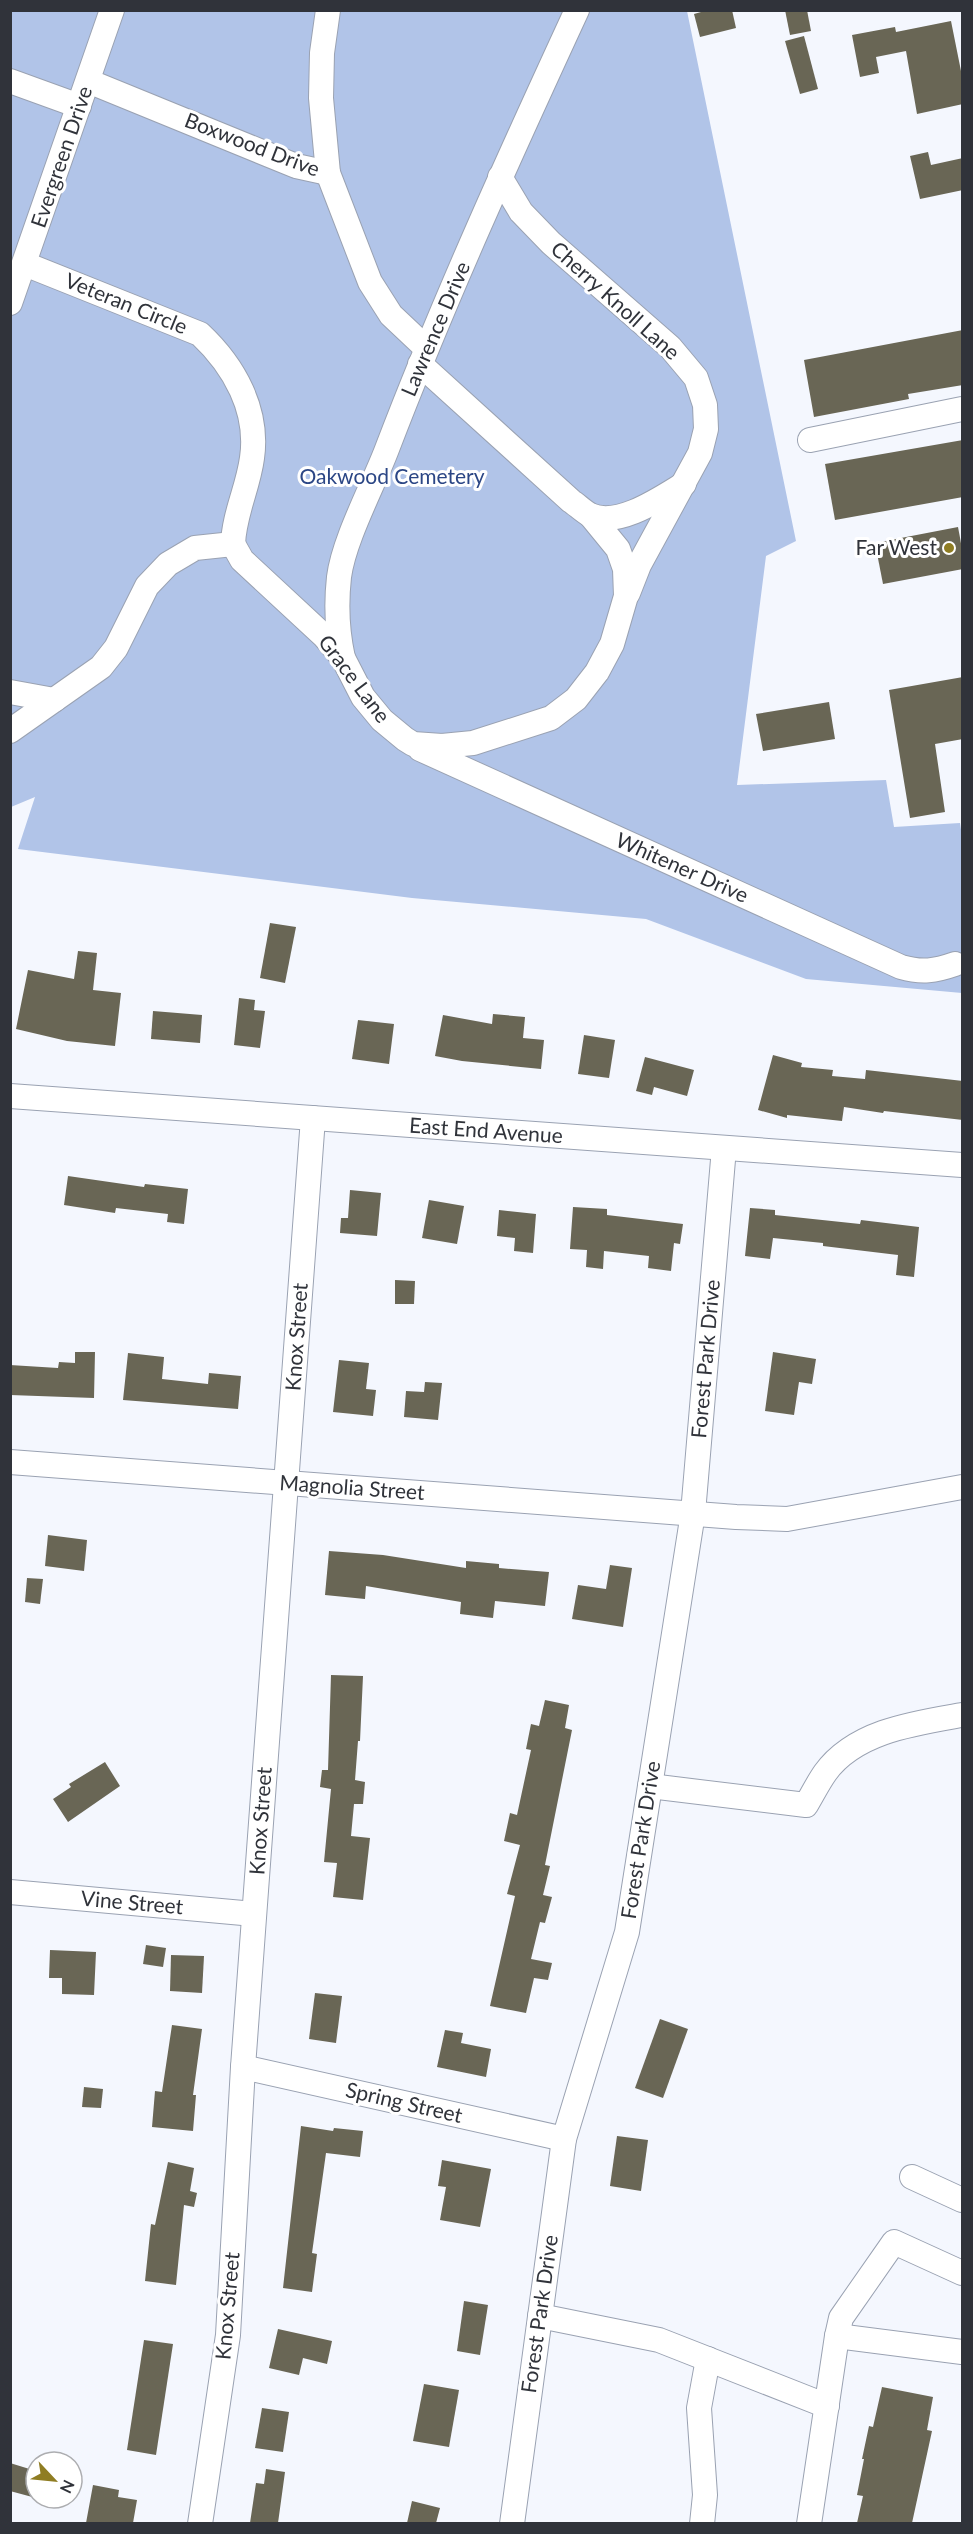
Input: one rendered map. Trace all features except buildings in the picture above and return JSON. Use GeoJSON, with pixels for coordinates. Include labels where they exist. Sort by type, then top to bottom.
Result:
{"type":"FeatureCollection","features":[{"type":"Feature","properties":{"kind":"street","name":"Evergreen Drive"},"geometry":{"type":"LineString","coordinates":[[10,303],[112,10]]}},
{"type":"Feature","properties":{"kind":"street"},"geometry":{"type":"LineString","coordinates":[[328,10],[322,53],[321,87],[328,173]]}},
{"type":"Feature","properties":{"kind":"street","name":"Lawrence Drive"},"geometry":{"type":"LineString","coordinates":[[343,658],[337,630],[339,576],[346,550],[423,356],[500,177],[577,10]]}},
{"type":"Feature","properties":{"kind":"street"},"geometry":{"type":"LineString","coordinates":[[10,81],[79,106]]}},
{"type":"Feature","properties":{"kind":"street","name":"Boxwood Drive"},"geometry":{"type":"LineString","coordinates":[[88,81],[296,166],[328,173],[370,282],[390,315],[423,356]]}},
{"type":"Feature","properties":{"kind":"street","name":"Cherry Knoll Lane"},"geometry":{"type":"LineString","coordinates":[[500,177],[521,212],[551,243],[670,347],[696,378],[705,405],[705,429],[700,453],[639,566],[626,596]]}},
{"type":"Feature","properties":{"kind":"street","name":"Veteran Circle"},"geometry":{"type":"LineString","coordinates":[[25,264],[200,334],[221,354],[242,390],[254,428],[252,459],[234,527],[233,544]]}},
{"type":"Feature","properties":{"kind":"street"},"geometry":{"type":"LineString","coordinates":[[413,744],[442,746],[473,743],[551,718],[576,699],[597,672],[612,644],[626,596],[625,569],[618,549],[591,516],[562,493],[423,356]]}},
{"type":"Feature","properties":{"kind":"street"},"geometry":{"type":"LineString","coordinates":[[810,440],[963,409]]}},
{"type":"Feature","properties":{"kind":"street"},"geometry":{"type":"LineString","coordinates":[[591,516],[615,517],[635,512],[684,484]]}},
{"type":"Feature","properties":{"kind":"street"},"geometry":{"type":"LineString","coordinates":[[10,731],[101,667],[116,648],[147,586],[168,564],[195,548],[233,544]]}},
{"type":"Feature","properties":{"kind":"street","name":"Grace Lane"},"geometry":{"type":"LineString","coordinates":[[233,544],[242,560],[324,636],[343,658],[363,697],[375,712],[413,744]]}},
{"type":"Feature","properties":{"kind":"street"},"geometry":{"type":"LineString","coordinates":[[10,692],[54,700]]}},
{"type":"Feature","properties":{"kind":"street","name":"Whitener Drive"},"geometry":{"type":"LineString","coordinates":[[413,744],[478,776],[901,967],[918,972],[934,971],[955,964]]}},
{"type":"Feature","properties":{"kind":"street","name":"East End Avenue"},"geometry":{"type":"LineString","coordinates":[[10,1096],[963,1165]]}},
{"type":"Feature","properties":{"kind":"street","name":"Knox Street"},"geometry":{"type":"LineString","coordinates":[[200,2523],[228,2335],[243,2067],[313,1118]]}},
{"type":"Feature","properties":{"kind":"street","name":"Forest Park Drive"},"geometry":{"type":"LineString","coordinates":[[512,2523],[564,2139],[627,1932],[693,1513],[724,1148]]}},
{"type":"Feature","properties":{"kind":"street","name":"Magnolia Street"},"geometry":{"type":"LineString","coordinates":[[10,1462],[787,1519],[963,1487]]}},
{"type":"Feature","properties":{"kind":"street"},"geometry":{"type":"LineString","coordinates":[[650,1786],[806,1805],[826,1772],[853,1747],[905,1725],[963,1715]]}},
{"type":"Feature","properties":{"kind":"street","name":"Vine Street"},"geometry":{"type":"LineString","coordinates":[[10,1892],[254,1914]]}},
{"type":"Feature","properties":{"kind":"street","name":"Spring Street"},"geometry":{"type":"LineString","coordinates":[[243,2067],[564,2139]]}},
{"type":"Feature","properties":{"kind":"street"},"geometry":{"type":"LineString","coordinates":[[912,2177],[963,2200]]}},
{"type":"Feature","properties":{"kind":"street"},"geometry":{"type":"LineString","coordinates":[[809,2523],[837,2336],[842,2318],[894,2242],[963,2273]]}},
{"type":"Feature","properties":{"kind":"street"},"geometry":{"type":"LineString","coordinates":[[540,2316],[659,2340],[827,2406]]}},
{"type":"Feature","properties":{"kind":"street"},"geometry":{"type":"LineString","coordinates":[[837,2336],[963,2352]]}},
{"type":"Feature","properties":{"kind":"street"},"geometry":{"type":"LineString","coordinates":[[702,2523],[705,2495],[699,2408],[708,2359]]}},
{"type":"Feature","properties":{"kind":"green space","name":"Oakwood Cemetery"},"geometry":{"type":"Polygon","coordinates":[[[10,11],[687,11],[796,541],[766,556],[737,785],[886,780],[894,827],[960,823],[962,836],[962,993],[806,979],[646,919],[412,898],[18,849],[35,797],[11,807],[10,11]]]}},
{"type":"Feature","properties":{"kind":"place","name":"Far West"},"geometry":{"type":"Point","coordinates":[949,548]}}]}
